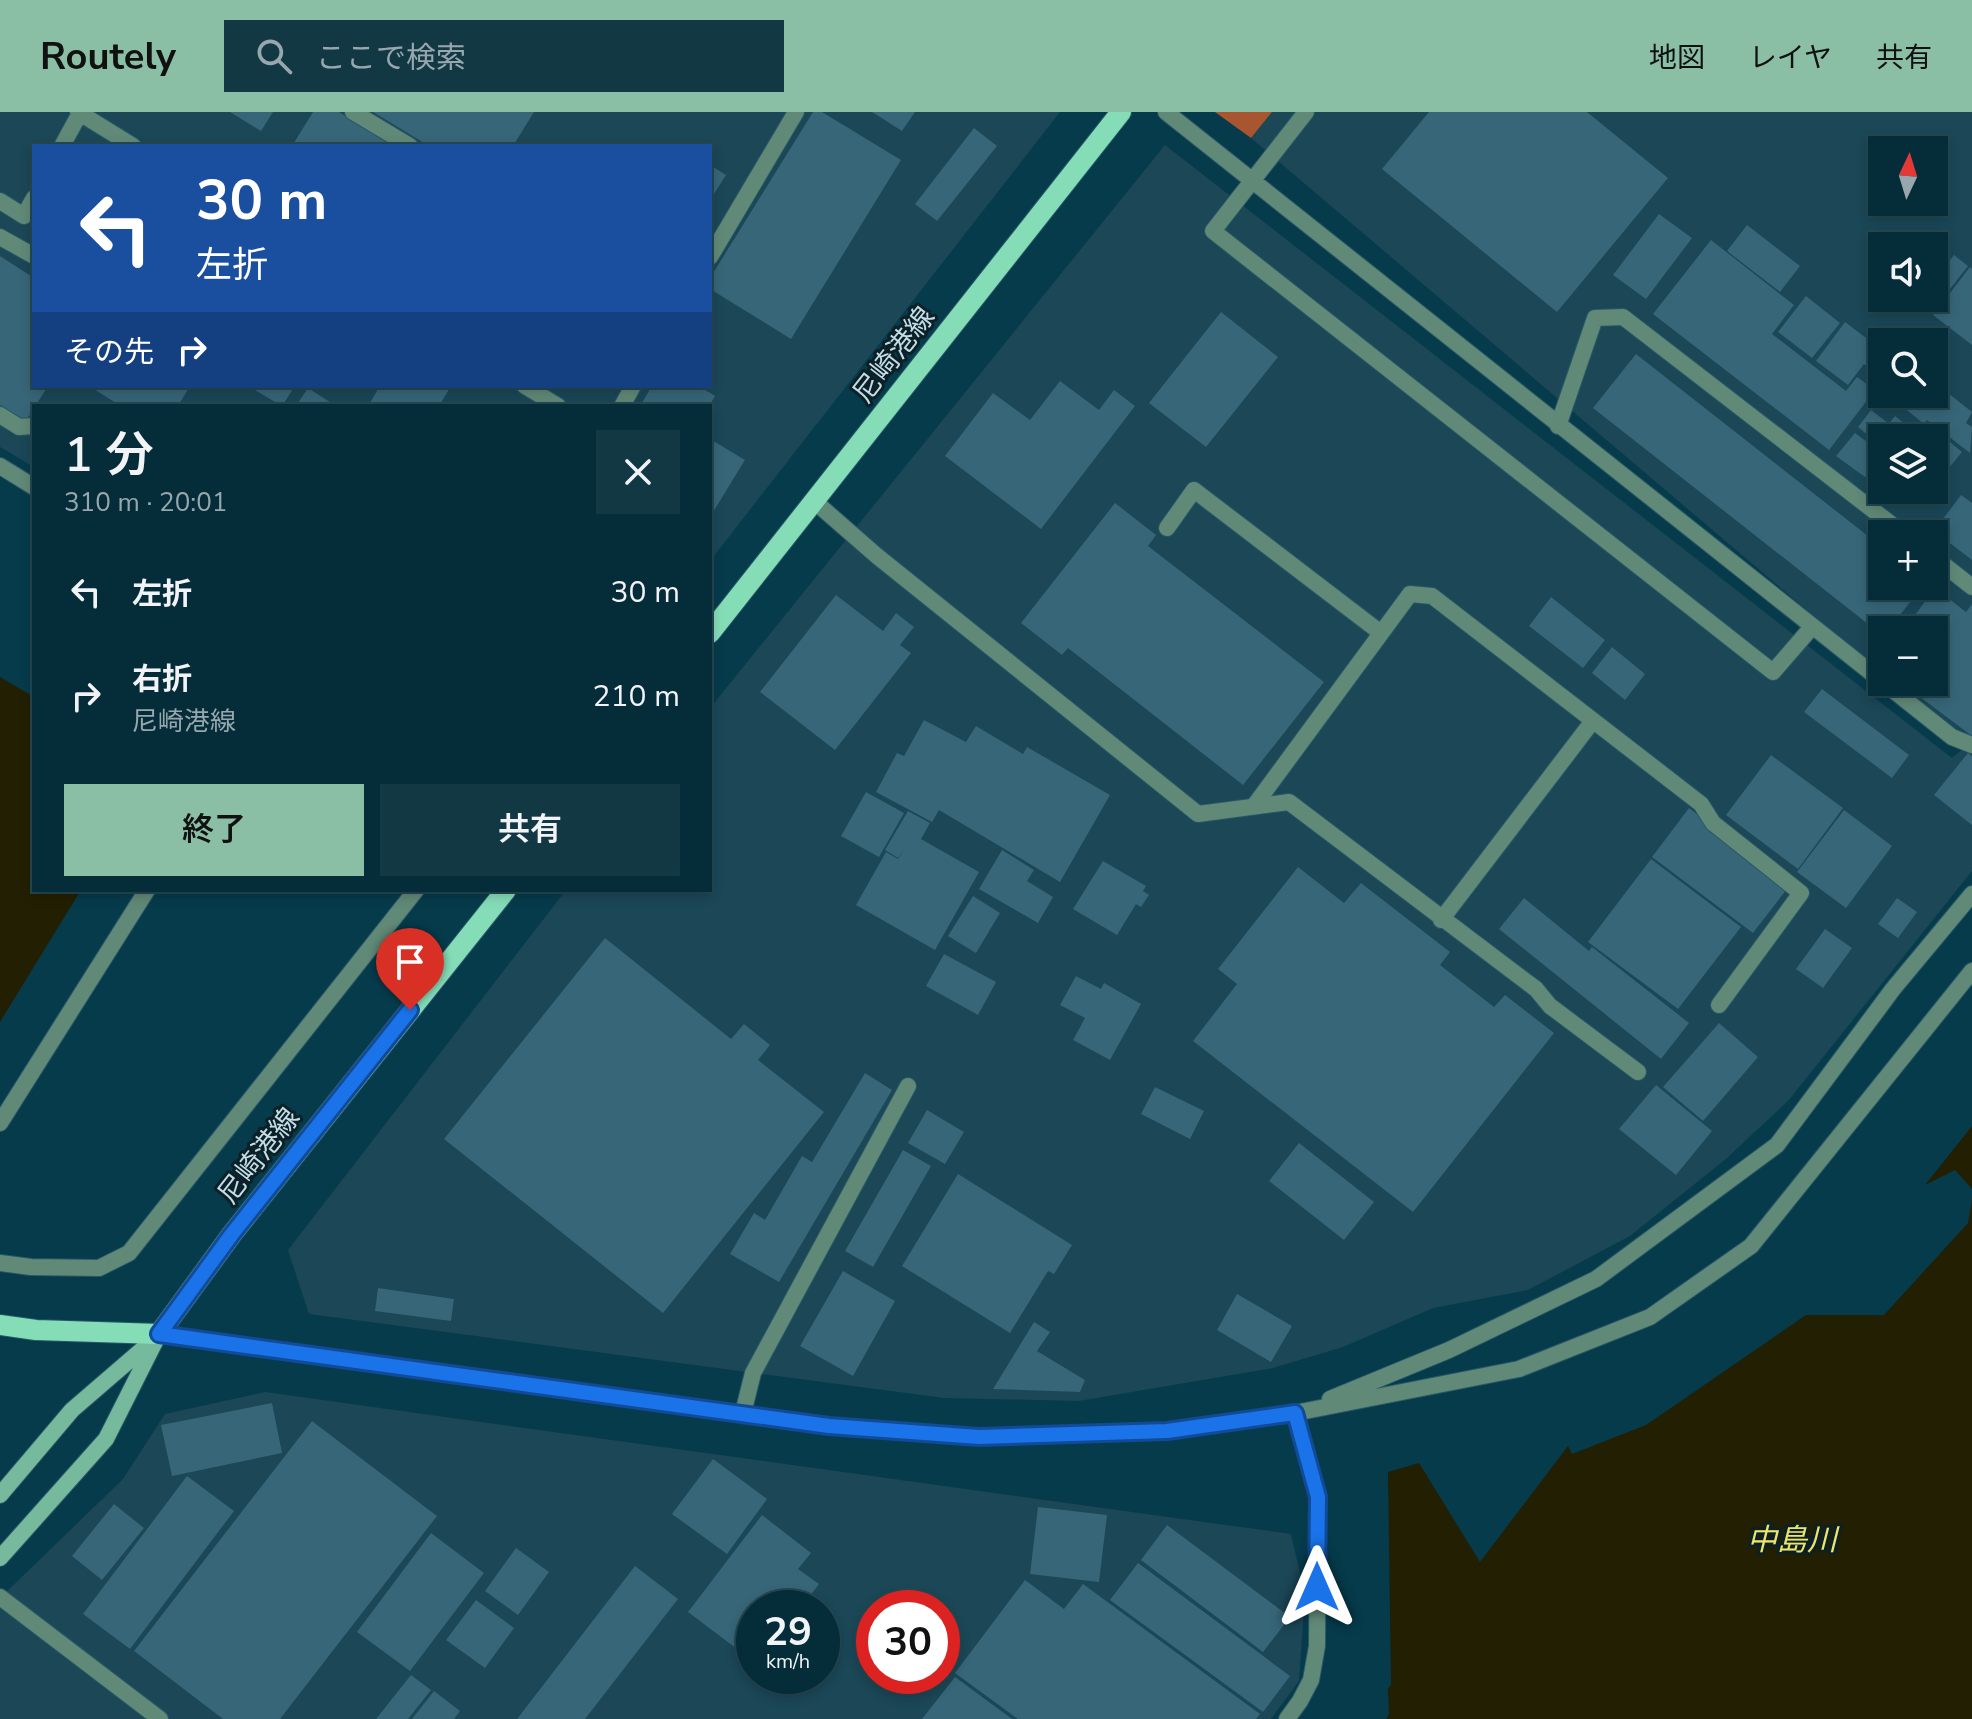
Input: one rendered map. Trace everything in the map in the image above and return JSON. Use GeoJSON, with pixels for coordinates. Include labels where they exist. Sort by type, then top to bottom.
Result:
{"type":"FeatureCollection","features":[{"type":"Feature","properties":{"kind":"main road","name":"尼崎港線"},"geometry":{"type":"LineString","coordinates":[[712,630],[1121,112]]}},
{"type":"Feature","properties":{"kind":"main road","name":"尼崎港線"},"geometry":{"type":"LineString","coordinates":[[159,1334],[232,1234],[504,892]]}},
{"type":"Feature","properties":{"kind":"main road"},"geometry":{"type":"LineString","coordinates":[[0,1325],[36,1330],[159,1334]]}},
{"type":"Feature","properties":{"kind":"street"},"geometry":{"type":"LineString","coordinates":[[353,112],[407,144]]}},
{"type":"Feature","properties":{"kind":"street"},"geometry":{"type":"LineString","coordinates":[[712,254],[796,112]]}},
{"type":"Feature","properties":{"kind":"street"},"geometry":{"type":"LineString","coordinates":[[1166,112],[1952,737],[1972,745]]}},
{"type":"Feature","properties":{"kind":"street"},"geometry":{"type":"LineString","coordinates":[[1306,112],[1213,231],[1773,672],[1812,627]]}},
{"type":"Feature","properties":{"kind":"street"},"geometry":{"type":"LineString","coordinates":[[63,144],[79,113],[130,144]]}},
{"type":"Feature","properties":{"kind":"street"},"geometry":{"type":"LineString","coordinates":[[0,201],[24,216],[32,202]]}},
{"type":"Feature","properties":{"kind":"street"},"geometry":{"type":"LineString","coordinates":[[0,237],[32,255]]}},
{"type":"Feature","properties":{"kind":"street"},"geometry":{"type":"LineString","coordinates":[[1558,426],[1595,318],[1623,317],[1886,520]]}},
{"type":"Feature","properties":{"kind":"street"},"geometry":{"type":"LineString","coordinates":[[528,388],[555,404]]}},
{"type":"Feature","properties":{"kind":"street"},"geometry":{"type":"LineString","coordinates":[[0,415],[19,427],[32,426]]}},
{"type":"Feature","properties":{"kind":"street"},"geometry":{"type":"LineString","coordinates":[[0,466],[32,486]]}},
{"type":"Feature","properties":{"kind":"street"},"geometry":{"type":"LineString","coordinates":[[1167,528],[1194,490],[1381,633]]}},
{"type":"Feature","properties":{"kind":"street"},"geometry":{"type":"LineString","coordinates":[[814,501],[877,556],[1198,814],[1289,802],[1536,989],[1550,1006],[1638,1072]]}},
{"type":"Feature","properties":{"kind":"street"},"geometry":{"type":"LineString","coordinates":[[1948,568],[1972,587]]}},
{"type":"Feature","properties":{"kind":"street"},"geometry":{"type":"LineString","coordinates":[[1254,806],[1410,594],[1432,596],[1701,804],[1713,823],[1801,893],[1719,1005]]}},
{"type":"Feature","properties":{"kind":"street"},"geometry":{"type":"LineString","coordinates":[[1441,920],[1592,722]]}},
{"type":"Feature","properties":{"kind":"street"},"geometry":{"type":"LineString","coordinates":[[0,1123],[146,892]]}},
{"type":"Feature","properties":{"kind":"street"},"geometry":{"type":"LineString","coordinates":[[0,1263],[31,1267],[99,1268],[129,1253],[414,892]]}},
{"type":"Feature","properties":{"kind":"street"},"geometry":{"type":"LineString","coordinates":[[1295,1413],[1449,1350],[1596,1279],[1777,1145],[1893,989],[1972,894]]}},
{"type":"Feature","properties":{"kind":"street"},"geometry":{"type":"LineString","coordinates":[[0,1495],[72,1410],[159,1334],[829,1426],[979,1437],[1167,1431],[1295,1413],[1519,1369],[1650,1317],[1751,1246],[1972,971]]}},
{"type":"Feature","properties":{"kind":"street"},"geometry":{"type":"LineString","coordinates":[[743,1413],[753,1373],[908,1086]]}},
{"type":"Feature","properties":{"kind":"street"},"geometry":{"type":"LineString","coordinates":[[0,1558],[106,1439],[159,1334]]}},
{"type":"Feature","properties":{"kind":"street"},"geometry":{"type":"LineString","coordinates":[[1287,1719],[1311,1680],[1317,1646],[1318,1497],[1295,1413]]}},
{"type":"Feature","properties":{"kind":"street"},"geometry":{"type":"LineString","coordinates":[[0,1597],[160,1719]]}},
{"type":"Feature","properties":{"kind":"shaded area"},"geometry":{"type":"Polygon","coordinates":[[[0,112],[1060,112],[712,558],[712,404],[32,404],[32,466],[0,447],[0,112]]]}},
{"type":"Feature","properties":{"kind":"shaded area"},"geometry":{"type":"Polygon","coordinates":[[[1215,112],[1272,112],[1251,138],[1215,112]]]}},
{"type":"Feature","properties":{"kind":"shaded area"},"geometry":{"type":"Polygon","coordinates":[[[1272,112],[1972,112],[1972,871],[1788,1101],[1727,1158],[1630,1236],[1528,1290],[1433,1308],[1343,1347],[1273,1368],[1079,1401],[944,1398],[309,1314],[288,1250],[564,892],[712,892],[712,706],[1165,145],[1868,693],[1868,696],[1872,696],[1952,758],[1966,746],[1907,696],[1948,696],[1948,616],[1868,616],[1868,662],[1251,138],[1272,112]]]}},
{"type":"Feature","properties":{"kind":"shaded area"},"geometry":{"type":"Polygon","coordinates":[[[265,1392],[1291,1534],[1305,1595],[1299,1681],[1271,1719],[0,1719],[0,1598],[123,1479],[165,1414],[265,1392]]]}},
{"type":"Feature","properties":{"kind":"water"},"geometry":{"type":"Polygon","coordinates":[[[0,677],[32,696],[32,892],[80,892],[0,1022],[0,677]]]}},
{"type":"Feature","properties":{"kind":"water"},"geometry":{"type":"Polygon","coordinates":[[[1972,1126],[1972,1189],[1955,1170],[1925,1185],[1972,1126]]]}},
{"type":"Feature","properties":{"kind":"water","name":"中島川"},"geometry":{"type":"Polygon","coordinates":[[[1972,1199],[1972,1719],[1386,1719],[1389,1714],[1388,1688],[1391,1685],[1388,1472],[1419,1463],[1480,1562],[1568,1446],[1572,1454],[1646,1425],[1806,1315],[1884,1315],[1968,1223],[1972,1199]]]}},
{"type":"Feature","properties":{"kind":"building"},"geometry":{"type":"Polygon","coordinates":[[[230,112],[273,112],[261,131],[230,112]]]}},
{"type":"Feature","properties":{"kind":"building"},"geometry":{"type":"Polygon","coordinates":[[[313,112],[339,112],[391,144],[293,144],[313,112]]]}},
{"type":"Feature","properties":{"kind":"building"},"geometry":{"type":"Polygon","coordinates":[[[373,112],[534,112],[514,144],[426,144],[373,112]]]}},
{"type":"Feature","properties":{"kind":"building"},"geometry":{"type":"Polygon","coordinates":[[[813,112],[822,112],[901,160],[791,339],[712,290],[712,275],[813,112]]]}},
{"type":"Feature","properties":{"kind":"building"},"geometry":{"type":"Polygon","coordinates":[[[872,112],[915,112],[902,131],[872,112]]]}},
{"type":"Feature","properties":{"kind":"building"},"geometry":{"type":"Polygon","coordinates":[[[1429,112],[1587,112],[1668,178],[1557,312],[1382,169],[1429,112]]]}},
{"type":"Feature","properties":{"kind":"building"},"geometry":{"type":"Polygon","coordinates":[[[974,128],[997,146],[937,221],[915,204],[974,128]]]}},
{"type":"Feature","properties":{"kind":"building"},"geometry":{"type":"Polygon","coordinates":[[[712,166],[726,175],[712,197],[712,166]]]}},
{"type":"Feature","properties":{"kind":"building"},"geometry":{"type":"Polygon","coordinates":[[[1659,214],[1692,238],[1646,299],[1613,275],[1659,214]]]}},
{"type":"Feature","properties":{"kind":"building"},"geometry":{"type":"Polygon","coordinates":[[[1747,225],[1800,266],[1780,292],[1727,251],[1747,225]]]}},
{"type":"Feature","properties":{"kind":"building"},"geometry":{"type":"Polygon","coordinates":[[[1711,240],[1794,305],[1772,334],[1846,391],[1857,377],[1868,385],[1868,399],[1829,450],[1653,314],[1711,240]]]}},
{"type":"Feature","properties":{"kind":"building"},"geometry":{"type":"Polygon","coordinates":[[[1954,255],[1968,266],[1948,292],[1948,262],[1954,255]]]}},
{"type":"Feature","properties":{"kind":"building"},"geometry":{"type":"Polygon","coordinates":[[[0,256],[32,277],[32,388],[47,388],[37,404],[32,404],[32,411],[26,421],[0,405],[0,256]]]}},
{"type":"Feature","properties":{"kind":"building"},"geometry":{"type":"Polygon","coordinates":[[[1970,267],[1972,345],[1933,315],[1935,312],[1948,312],[1948,296],[1970,267]]]}},
{"type":"Feature","properties":{"kind":"building"},"geometry":{"type":"Polygon","coordinates":[[[1806,296],[1840,323],[1812,358],[1778,332],[1806,296]]]}},
{"type":"Feature","properties":{"kind":"building"},"geometry":{"type":"Polygon","coordinates":[[[1221,312],[1278,357],[1206,447],[1149,403],[1221,312]]]}},
{"type":"Feature","properties":{"kind":"building"},"geometry":{"type":"Polygon","coordinates":[[[1845,322],[1868,339],[1868,367],[1864,364],[1848,385],[1816,361],[1845,322]]]}},
{"type":"Feature","properties":{"kind":"building"},"geometry":{"type":"Polygon","coordinates":[[[1636,354],[1868,536],[1868,600],[1912,600],[1899,616],[1868,616],[1868,624],[1593,408],[1636,354]]]}},
{"type":"Feature","properties":{"kind":"building"},"geometry":{"type":"Polygon","coordinates":[[[1060,381],[1099,410],[1114,390],[1135,406],[1041,529],[945,456],[993,393],[1030,420],[1060,381]]]}},
{"type":"Feature","properties":{"kind":"building"},"geometry":{"type":"Polygon","coordinates":[[[92,388],[189,388],[179,404],[118,404],[92,388]]]}},
{"type":"Feature","properties":{"kind":"building"},"geometry":{"type":"Polygon","coordinates":[[[251,388],[294,388],[283,404],[251,388]]]}},
{"type":"Feature","properties":{"kind":"building"},"geometry":{"type":"Polygon","coordinates":[[[308,388],[333,404],[297,404],[308,388]]]}},
{"type":"Feature","properties":{"kind":"building"},"geometry":{"type":"Polygon","coordinates":[[[379,388],[450,388],[440,404],[369,404],[379,388]]]}},
{"type":"Feature","properties":{"kind":"building"},"geometry":{"type":"Polygon","coordinates":[[[651,388],[702,388],[715,396],[710,404],[641,404],[651,388]]]}},
{"type":"Feature","properties":{"kind":"building"},"geometry":{"type":"Polygon","coordinates":[[[1948,393],[1972,412],[1966,423],[1972,427],[1970,453],[1948,436],[1948,424],[1932,424],[1927,420],[1924,424],[1904,408],[1948,408],[1948,393]]]}},
{"type":"Feature","properties":{"kind":"building"},"geometry":{"type":"Polygon","coordinates":[[[1871,410],[1888,423],[1868,424],[1868,435],[1858,427],[1871,410]]]}},
{"type":"Feature","properties":{"kind":"building"},"geometry":{"type":"Polygon","coordinates":[[[1895,416],[1905,424],[1889,424],[1895,416]]]}},
{"type":"Feature","properties":{"kind":"building"},"geometry":{"type":"Polygon","coordinates":[[[1855,433],[1868,443],[1868,473],[1865,477],[1836,456],[1855,433]]]}},
{"type":"Feature","properties":{"kind":"building"},"geometry":{"type":"Polygon","coordinates":[[[712,440],[745,460],[712,514],[712,440]]]}},
{"type":"Feature","properties":{"kind":"building"},"geometry":{"type":"Polygon","coordinates":[[[1948,440],[1962,452],[1948,469],[1948,440]]]}},
{"type":"Feature","properties":{"kind":"building"},"geometry":{"type":"Polygon","coordinates":[[[1961,495],[1972,503],[1972,560],[1948,542],[1948,520],[1942,520],[1961,495]]]}},
{"type":"Feature","properties":{"kind":"building"},"geometry":{"type":"Polygon","coordinates":[[[1115,503],[1156,535],[1148,546],[1324,682],[1243,785],[1068,648],[1062,655],[1021,623],[1115,503]]]}},
{"type":"Feature","properties":{"kind":"building"},"geometry":{"type":"Polygon","coordinates":[[[836,595],[883,631],[896,613],[914,627],[900,645],[911,653],[835,750],[760,692],[836,595]]]}},
{"type":"Feature","properties":{"kind":"building"},"geometry":{"type":"Polygon","coordinates":[[[1551,597],[1605,640],[1583,668],[1529,626],[1551,597]]]}},
{"type":"Feature","properties":{"kind":"building"},"geometry":{"type":"Polygon","coordinates":[[[1948,598],[1966,612],[1972,604],[1972,736],[1919,696],[1948,696],[1948,616],[1914,616],[1926,600],[1948,598]]]}},
{"type":"Feature","properties":{"kind":"building"},"geometry":{"type":"Polygon","coordinates":[[[1612,647],[1645,674],[1625,700],[1592,673],[1612,647]]]}},
{"type":"Feature","properties":{"kind":"building"},"geometry":{"type":"Polygon","coordinates":[[[1822,689],[1909,755],[1892,778],[1804,712],[1822,689]]]}},
{"type":"Feature","properties":{"kind":"building"},"geometry":{"type":"Polygon","coordinates":[[[924,720],[966,742],[976,726],[1023,754],[1027,747],[1110,795],[1060,882],[939,810],[932,822],[876,792],[897,753],[904,756],[924,720]]]}},
{"type":"Feature","properties":{"kind":"building"},"geometry":{"type":"Polygon","coordinates":[[[1968,753],[1972,756],[1972,825],[1934,795],[1968,753]]]}},
{"type":"Feature","properties":{"kind":"building"},"geometry":{"type":"Polygon","coordinates":[[[1771,755],[1843,808],[1798,869],[1726,815],[1771,755]]]}},
{"type":"Feature","properties":{"kind":"building"},"geometry":{"type":"Polygon","coordinates":[[[866,792],[904,813],[879,857],[841,836],[866,792]]]}},
{"type":"Feature","properties":{"kind":"building"},"geometry":{"type":"Polygon","coordinates":[[[1689,808],[1790,885],[1753,933],[1652,857],[1689,808]]]}},
{"type":"Feature","properties":{"kind":"building"},"geometry":{"type":"Polygon","coordinates":[[[1844,810],[1892,846],[1846,908],[1797,872],[1844,810]]]}},
{"type":"Feature","properties":{"kind":"building"},"geometry":{"type":"Polygon","coordinates":[[[908,811],[930,823],[921,839],[979,872],[935,950],[856,905],[886,852],[898,859],[905,848],[898,858],[885,850],[908,811]]]}},
{"type":"Feature","properties":{"kind":"building"},"geometry":{"type":"Polygon","coordinates":[[[1002,850],[1034,870],[1027,881],[1053,897],[1038,923],[979,889],[1002,850]]]}},
{"type":"Feature","properties":{"kind":"building"},"geometry":{"type":"Polygon","coordinates":[[[1651,859],[1741,927],[1678,1009],[1588,942],[1651,859]]]}},
{"type":"Feature","properties":{"kind":"building"},"geometry":{"type":"Polygon","coordinates":[[[1103,861],[1146,886],[1143,891],[1149,895],[1141,907],[1136,904],[1117,935],[1073,909],[1103,861]]]}},
{"type":"Feature","properties":{"kind":"building"},"geometry":{"type":"Polygon","coordinates":[[[1298,867],[1344,903],[1361,883],[1450,952],[1440,965],[1494,1007],[1505,995],[1554,1033],[1413,1212],[1193,1041],[1237,984],[1218,969],[1298,867]]]}},
{"type":"Feature","properties":{"kind":"building"},"geometry":{"type":"Polygon","coordinates":[[[973,896],[1000,913],[976,953],[948,936],[973,896]]]}},
{"type":"Feature","properties":{"kind":"building"},"geometry":{"type":"Polygon","coordinates":[[[1524,898],[1589,951],[1592,947],[1689,1023],[1661,1059],[1499,929],[1524,898]]]}},
{"type":"Feature","properties":{"kind":"building"},"geometry":{"type":"Polygon","coordinates":[[[1897,898],[1917,912],[1898,938],[1878,924],[1897,898]]]}},
{"type":"Feature","properties":{"kind":"building"},"geometry":{"type":"Polygon","coordinates":[[[1825,929],[1852,948],[1823,988],[1796,969],[1825,929]]]}},
{"type":"Feature","properties":{"kind":"building"},"geometry":{"type":"Polygon","coordinates":[[[605,938],[731,1039],[744,1024],[770,1045],[758,1060],[824,1112],[663,1313],[444,1139],[605,938]]]}},
{"type":"Feature","properties":{"kind":"building"},"geometry":{"type":"Polygon","coordinates":[[[944,954],[996,982],[978,1015],[926,986],[944,954]]]}},
{"type":"Feature","properties":{"kind":"building"},"geometry":{"type":"Polygon","coordinates":[[[1076,976],[1101,989],[1104,983],[1141,1004],[1110,1060],[1073,1040],[1085,1018],[1060,1005],[1076,976]]]}},
{"type":"Feature","properties":{"kind":"building"},"geometry":{"type":"Polygon","coordinates":[[[1719,1023],[1758,1057],[1703,1121],[1663,1087],[1719,1023]]]}},
{"type":"Feature","properties":{"kind":"building"},"geometry":{"type":"Polygon","coordinates":[[[865,1073],[892,1090],[779,1282],[730,1254],[754,1213],[765,1220],[802,1156],[812,1162],[865,1073]]]}},
{"type":"Feature","properties":{"kind":"building"},"geometry":{"type":"Polygon","coordinates":[[[1656,1085],[1712,1131],[1676,1175],[1619,1129],[1656,1085]]]}},
{"type":"Feature","properties":{"kind":"building"},"geometry":{"type":"Polygon","coordinates":[[[1155,1087],[1204,1111],[1190,1139],[1141,1114],[1155,1087]]]}},
{"type":"Feature","properties":{"kind":"building"},"geometry":{"type":"Polygon","coordinates":[[[927,1110],[964,1132],[945,1164],[908,1143],[927,1110]]]}},
{"type":"Feature","properties":{"kind":"building"},"geometry":{"type":"Polygon","coordinates":[[[1299,1143],[1374,1202],[1344,1240],[1269,1181],[1299,1143]]]}},
{"type":"Feature","properties":{"kind":"building"},"geometry":{"type":"Polygon","coordinates":[[[903,1150],[931,1166],[873,1267],[845,1251],[903,1150]]]}},
{"type":"Feature","properties":{"kind":"building"},"geometry":{"type":"Polygon","coordinates":[[[958,1174],[1072,1245],[1054,1274],[1048,1271],[1010,1333],[902,1266],[958,1174]]]}},
{"type":"Feature","properties":{"kind":"building"},"geometry":{"type":"Polygon","coordinates":[[[843,1271],[895,1301],[853,1376],[800,1346],[843,1271]]]}},
{"type":"Feature","properties":{"kind":"building"},"geometry":{"type":"Polygon","coordinates":[[[378,1288],[454,1299],[451,1321],[375,1311],[378,1288]]]}},
{"type":"Feature","properties":{"kind":"building"},"geometry":{"type":"Polygon","coordinates":[[[1237,1294],[1292,1326],[1271,1362],[1217,1330],[1237,1294]]]}},
{"type":"Feature","properties":{"kind":"building"},"geometry":{"type":"Polygon","coordinates":[[[1034,1322],[1050,1332],[1037,1351],[1085,1380],[1080,1392],[993,1389],[1034,1322]]]}},
{"type":"Feature","properties":{"kind":"building"},"geometry":{"type":"Polygon","coordinates":[[[272,1403],[282,1453],[172,1476],[161,1425],[272,1403]]]}},
{"type":"Feature","properties":{"kind":"building"},"geometry":{"type":"Polygon","coordinates":[[[312,1421],[437,1516],[280,1719],[223,1719],[134,1651],[312,1421]]]}},
{"type":"Feature","properties":{"kind":"building"},"geometry":{"type":"Polygon","coordinates":[[[713,1459],[767,1499],[727,1554],[672,1514],[713,1459]]]}},
{"type":"Feature","properties":{"kind":"building"},"geometry":{"type":"Polygon","coordinates":[[[187,1476],[234,1511],[130,1649],[83,1614],[187,1476]]]}},
{"type":"Feature","properties":{"kind":"building"},"geometry":{"type":"Polygon","coordinates":[[[114,1504],[144,1528],[102,1580],[72,1556],[114,1504]]]}},
{"type":"Feature","properties":{"kind":"building"},"geometry":{"type":"Polygon","coordinates":[[[1038,1507],[1107,1515],[1099,1582],[1030,1574],[1038,1507]]]}},
{"type":"Feature","properties":{"kind":"building"},"geometry":{"type":"Polygon","coordinates":[[[762,1515],[811,1553],[798,1569],[819,1584],[814,1590],[736,1590],[736,1648],[688,1612],[762,1515]]]}},
{"type":"Feature","properties":{"kind":"building"},"geometry":{"type":"Polygon","coordinates":[[[1167,1525],[1290,1617],[1263,1652],[1141,1560],[1167,1525]]]}},
{"type":"Feature","properties":{"kind":"building"},"geometry":{"type":"Polygon","coordinates":[[[431,1533],[484,1573],[410,1671],[357,1632],[431,1533]]]}},
{"type":"Feature","properties":{"kind":"building"},"geometry":{"type":"Polygon","coordinates":[[[516,1548],[549,1572],[518,1615],[485,1591],[516,1548]]]}},
{"type":"Feature","properties":{"kind":"building"},"geometry":{"type":"Polygon","coordinates":[[[1138,1563],[1290,1676],[1263,1712],[1110,1600],[1138,1563]]]}},
{"type":"Feature","properties":{"kind":"building"},"geometry":{"type":"Polygon","coordinates":[[[635,1566],[678,1599],[585,1719],[517,1719],[635,1566]]]}},
{"type":"Feature","properties":{"kind":"building"},"geometry":{"type":"Polygon","coordinates":[[[1025,1580],[1064,1609],[1083,1584],[1260,1714],[1256,1719],[1018,1719],[960,1677],[960,1666],[1025,1580]]]}},
{"type":"Feature","properties":{"kind":"building"},"geometry":{"type":"Polygon","coordinates":[[[476,1600],[514,1628],[485,1668],[446,1640],[476,1600]]]}},
{"type":"Feature","properties":{"kind":"building"},"geometry":{"type":"Polygon","coordinates":[[[411,1675],[431,1690],[408,1719],[376,1719],[411,1675]]]}},
{"type":"Feature","properties":{"kind":"building"},"geometry":{"type":"Polygon","coordinates":[[[960,1681],[1012,1719],[922,1719],[942,1694],[960,1694],[960,1681]]]}},
{"type":"Feature","properties":{"kind":"building"},"geometry":{"type":"Polygon","coordinates":[[[434,1691],[460,1711],[454,1719],[412,1719],[434,1691]]]}},
{"type":"Feature","properties":{"kind":"route"},"geometry":{"type":"LineString","coordinates":[[410,1010],[232,1234],[159,1334],[829,1426],[979,1437],[1167,1431],[1295,1413],[1318,1497],[1317,1587]]}}]}
